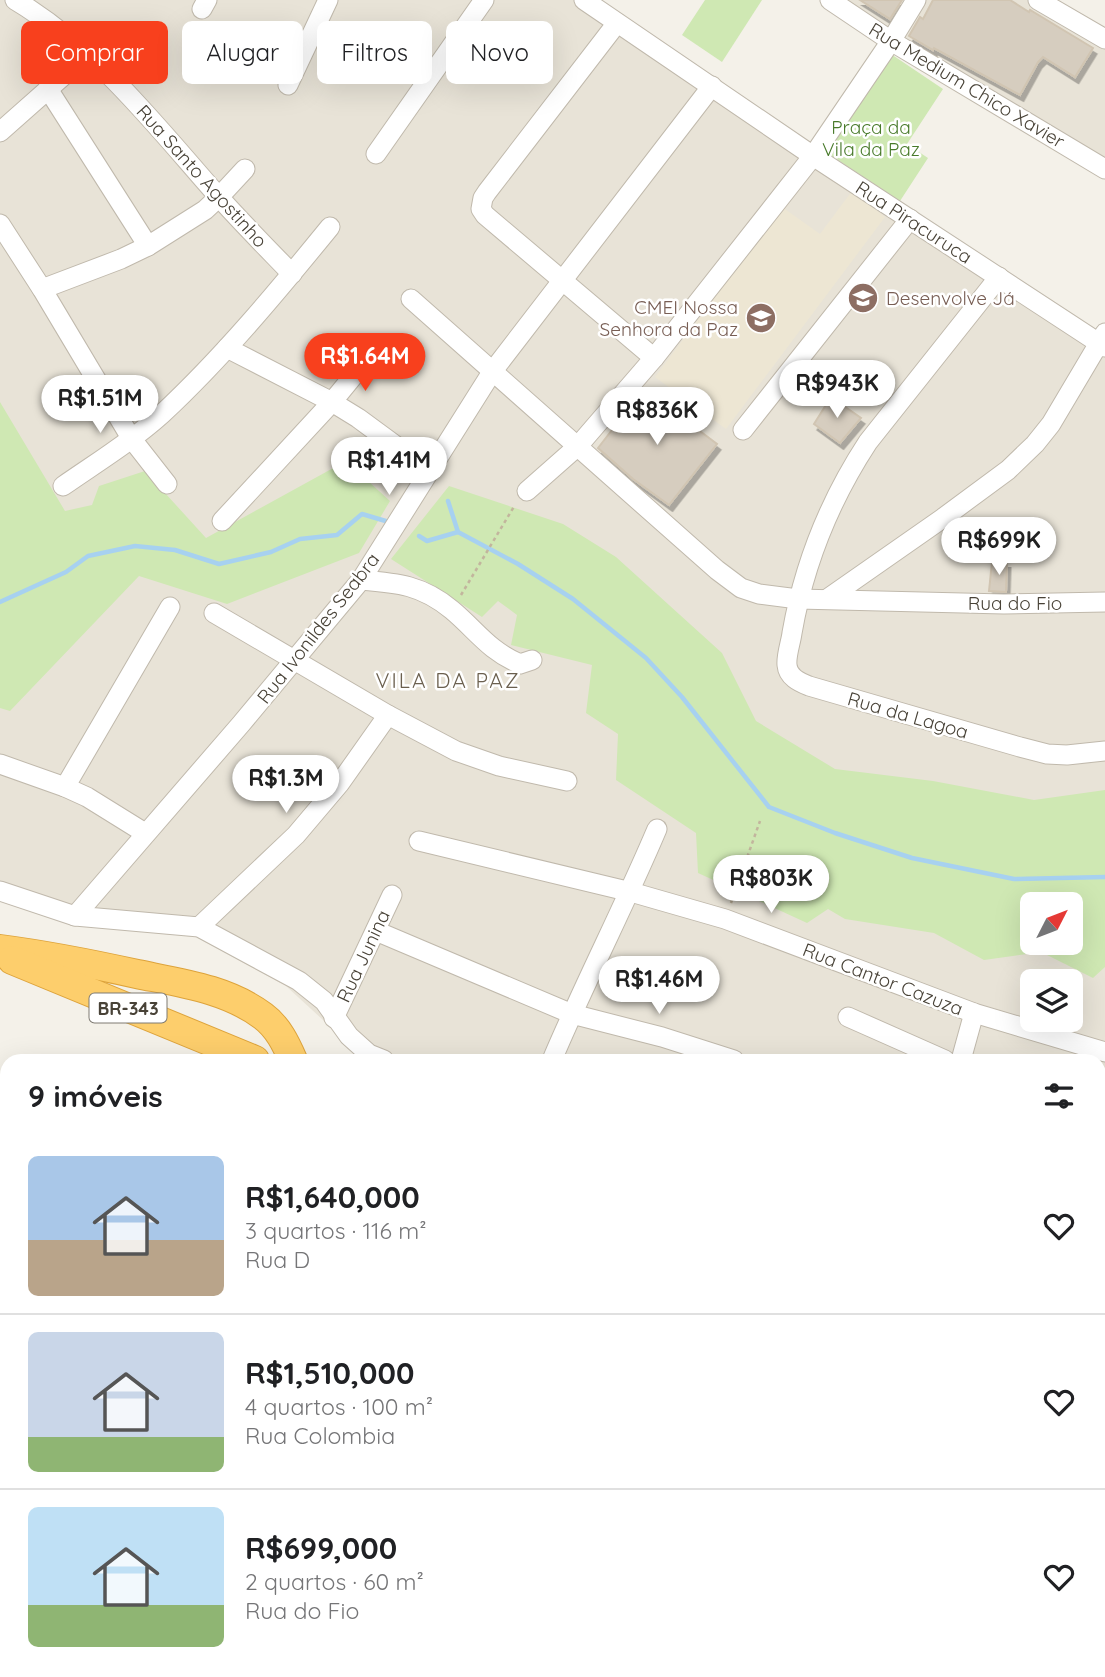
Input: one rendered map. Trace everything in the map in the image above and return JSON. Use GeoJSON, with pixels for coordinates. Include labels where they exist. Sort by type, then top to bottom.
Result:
{"type":"FeatureCollection","features":[{"type":"Feature","properties":{"kind":"highway"},"geometry":{"type":"LineString","coordinates":[[0,949],[57,956],[200,987],[239,1000],[265,1018],[281,1035],[290,1054]]}},
{"type":"Feature","properties":{"kind":"highway","name":"BR-343"},"geometry":{"type":"LineString","coordinates":[[0,955],[240,1054]]}},
{"type":"Feature","properties":{"kind":"street","name":"Rua Santo Agostinho"},"geometry":{"type":"LineString","coordinates":[[15,0],[46,21]]}},
{"type":"Feature","properties":{"kind":"street"},"geometry":{"type":"LineString","coordinates":[[288,85],[328,0]]}},
{"type":"Feature","properties":{"kind":"street"},"geometry":{"type":"LineString","coordinates":[[376,154],[484,0]]}},
{"type":"Feature","properties":{"kind":"street","name":"Rua Piracuruca"},"geometry":{"type":"LineString","coordinates":[[584,0],[813,156],[1103,341]]}},
{"type":"Feature","properties":{"kind":"street","name":"Rua Medium Chico Xavier"},"geometry":{"type":"LineString","coordinates":[[830,0],[891,41],[1105,169]]}},
{"type":"Feature","properties":{"kind":"street"},"geometry":{"type":"LineString","coordinates":[[522,498],[578,446],[654,358],[813,156],[916,0]]}},
{"type":"Feature","properties":{"kind":"street"},"geometry":{"type":"LineString","coordinates":[[1038,0],[1105,39]]}},
{"type":"Feature","properties":{"kind":"street"},"geometry":{"type":"LineString","coordinates":[[617,23],[487,192],[481,209],[654,358]]}},
{"type":"Feature","properties":{"kind":"street"},"geometry":{"type":"LineString","coordinates":[[0,132],[54,84]]}},
{"type":"Feature","properties":{"kind":"street","name":"Rua Santo Agostinho"},"geometry":{"type":"LineString","coordinates":[[118,84],[292,274]]}},
{"type":"Feature","properties":{"kind":"street","name":"Rua Ivonildes Seabra"},"geometry":{"type":"LineString","coordinates":[[75,916],[361,580],[492,372],[712,86]]}},
{"type":"Feature","properties":{"kind":"street"},"geometry":{"type":"LineString","coordinates":[[48,89],[148,246]]}},
{"type":"Feature","properties":{"kind":"street"},"geometry":{"type":"LineString","coordinates":[[42,289],[148,246],[205,209],[245,169]]}},
{"type":"Feature","properties":{"kind":"street"},"geometry":{"type":"LineString","coordinates":[[743,430],[910,219]]}},
{"type":"Feature","properties":{"kind":"street"},"geometry":{"type":"LineString","coordinates":[[0,224],[6,249],[42,289],[131,438],[167,484]]}},
{"type":"Feature","properties":{"kind":"street"},"geometry":{"type":"LineString","coordinates":[[63,486],[160,415],[227,348],[330,227]]}},
{"type":"Feature","properties":{"kind":"street","name":"Rua da Lagoa"},"geometry":{"type":"LineString","coordinates":[[999,277],[868,442],[850,470],[819,534],[798,599],[787,666],[792,677],[809,686],[1047,754],[1105,751]]}},
{"type":"Feature","properties":{"kind":"street"},"geometry":{"type":"LineString","coordinates":[[411,299],[717,570],[741,588],[759,594],[798,599]]}},
{"type":"Feature","properties":{"kind":"street"},"geometry":{"type":"LineString","coordinates":[[827,599],[1008,470],[1051,424],[1103,341]]}},
{"type":"Feature","properties":{"kind":"street"},"geometry":{"type":"LineString","coordinates":[[227,348],[332,402],[430,471]]}},
{"type":"Feature","properties":{"kind":"street"},"geometry":{"type":"LineString","coordinates":[[222,521],[332,402],[368,358]]}},
{"type":"Feature","properties":{"kind":"street"},"geometry":{"type":"LineString","coordinates":[[361,580],[397,583],[422,591],[451,609],[487,645],[503,656],[520,664],[531,660]]}},
{"type":"Feature","properties":{"kind":"street","name":"Rua do Fio"},"geometry":{"type":"LineString","coordinates":[[798,599],[1004,604],[1105,602]]}},
{"type":"Feature","properties":{"kind":"street"},"geometry":{"type":"LineString","coordinates":[[65,787],[170,607]]}},
{"type":"Feature","properties":{"kind":"street"},"geometry":{"type":"LineString","coordinates":[[214,612],[293,661],[456,751],[499,766],[566,781]]}},
{"type":"Feature","properties":{"kind":"street"},"geometry":{"type":"LineString","coordinates":[[199,927],[296,835],[340,783],[388,715]]}},
{"type":"Feature","properties":{"kind":"street"},"geometry":{"type":"LineString","coordinates":[[0,764],[87,797],[145,833]]}},
{"type":"Feature","properties":{"kind":"street"},"geometry":{"type":"LineString","coordinates":[[555,1054],[631,892],[657,830]]}},
{"type":"Feature","properties":{"kind":"street","name":"Rua Cantor Cazuza"},"geometry":{"type":"LineString","coordinates":[[419,841],[631,892],[725,919],[974,1013],[1105,1052]]}},
{"type":"Feature","properties":{"kind":"street"},"geometry":{"type":"LineString","coordinates":[[0,891],[75,916],[199,927],[299,982],[324,1001],[349,1037],[373,1054]]}},
{"type":"Feature","properties":{"kind":"street","name":"Rua Junina"},"geometry":{"type":"LineString","coordinates":[[334,1018],[392,895]]}},
{"type":"Feature","properties":{"kind":"street"},"geometry":{"type":"LineString","coordinates":[[376,931],[572,1014],[715,1054]]}},
{"type":"Feature","properties":{"kind":"street"},"geometry":{"type":"LineString","coordinates":[[963,1054],[974,1013]]}},
{"type":"Feature","properties":{"kind":"street"},"geometry":{"type":"LineString","coordinates":[[848,1017],[931,1054]]}},
{"type":"Feature","properties":{"kind":"path"},"geometry":{"type":"LineString","coordinates":[[468,584],[522,498]]}},
{"type":"Feature","properties":{"kind":"path"},"geometry":{"type":"LineString","coordinates":[[725,919],[760,821]]}},
{"type":"Feature","properties":{"kind":"shaded area","name":"VILA DA PAZ"},"geometry":{"type":"Polygon","coordinates":[[[0,0],[587,0],[1105,346],[1105,1054],[356,1054],[286,986],[196,937],[72,925],[0,896],[0,0]]]}},
{"type":"Feature","properties":{"kind":"shaded area"},"geometry":{"type":"Polygon","coordinates":[[[831,0],[1039,0],[1105,39],[1105,169],[831,0]]]}},
{"type":"Feature","properties":{"kind":"shaded area"},"geometry":{"type":"Polygon","coordinates":[[[852,191],[885,217],[726,429],[655,377],[782,207],[820,234],[852,191]]]}},
{"type":"Feature","properties":{"kind":"green space"},"geometry":{"type":"Polygon","coordinates":[[[705,0],[762,0],[722,62],[682,35],[705,0]]]}},
{"type":"Feature","properties":{"kind":"green space","name":"Praça da Vila da Paz"},"geometry":{"type":"Polygon","coordinates":[[[885,50],[943,89],[907,144],[928,158],[900,201],[820,148],[885,50]]]}},
{"type":"Feature","properties":{"kind":"green space"},"geometry":{"type":"Polygon","coordinates":[[[0,402],[65,511],[92,505],[99,486],[145,471],[206,538],[346,461],[390,501],[359,553],[227,604],[139,576],[10,711],[0,708],[0,402]]]}},
{"type":"Feature","properties":{"kind":"green space"},"geometry":{"type":"Polygon","coordinates":[[[449,486],[563,524],[616,557],[722,653],[756,721],[835,769],[933,781],[1034,800],[1105,790],[1105,967],[1093,978],[1083,973],[1083,969],[1075,969],[1049,956],[1083,956],[1083,892],[1020,892],[1020,955],[984,960],[934,933],[845,919],[828,909],[807,923],[698,873],[696,833],[616,780],[618,734],[586,713],[592,665],[511,645],[517,615],[498,601],[482,617],[391,559],[449,486]]]}},
{"type":"Feature","properties":{"kind":"building"},"geometry":{"type":"Polygon","coordinates":[[[860,0],[902,0],[890,19],[860,0]]]}},
{"type":"Feature","properties":{"kind":"building"},"geometry":{"type":"Polygon","coordinates":[[[933,0],[1010,0],[1093,48],[1075,77],[1043,57],[1020,95],[909,36],[920,17],[923,19],[933,0]]]}},
{"type":"Feature","properties":{"kind":"building"},"geometry":{"type":"Polygon","coordinates":[[[644,389],[717,444],[669,505],[633,479],[598,448],[644,389]]]}},
{"type":"Feature","properties":{"kind":"building"},"geometry":{"type":"Polygon","coordinates":[[[831,397],[861,418],[840,443],[814,424],[831,397]]]}},
{"type":"Feature","properties":{"kind":"building"},"geometry":{"type":"Polygon","coordinates":[[[992,562],[1007,562],[1006,592],[989,591],[992,562]]]}},
{"type":"Feature","properties":{"kind":"waterway"},"geometry":{"type":"LineString","coordinates":[[448,501],[458,532],[518,564],[573,599],[646,658],[682,697],[769,807],[835,833],[912,858],[1014,879],[1105,877]]}},
{"type":"Feature","properties":{"kind":"waterway"},"geometry":{"type":"LineString","coordinates":[[0,602],[66,572],[88,556],[135,546],[175,550],[219,564],[271,552],[300,539],[337,535],[362,514],[389,522]]}},
{"type":"Feature","properties":{"kind":"waterway"},"geometry":{"type":"LineString","coordinates":[[419,536],[427,541],[458,532]]}},
{"type":"Feature","properties":{"kind":"place","name":"Desenvolve Já"},"geometry":{"type":"Point","coordinates":[863,298]}},
{"type":"Feature","properties":{"kind":"place","name":"CMEI Nossa Senhora da Paz"},"geometry":{"type":"Point","coordinates":[761,318]}},
{"type":"Feature","properties":{"kind":"district","name":"VILA DA PAZ"},"geometry":{"type":"Point","coordinates":[448,680]}}]}
